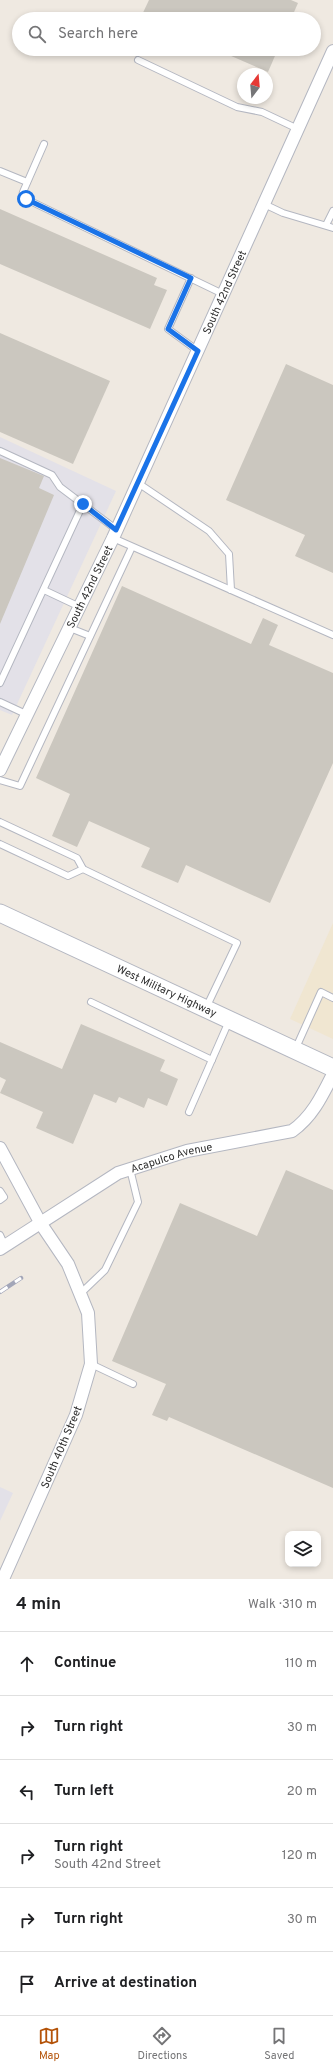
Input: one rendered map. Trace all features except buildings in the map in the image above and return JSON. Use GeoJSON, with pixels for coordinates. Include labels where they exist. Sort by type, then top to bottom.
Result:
{"type":"FeatureCollection","features":[{"type":"Feature","properties":{"kind":"main road","name":"West Military Highway"},"geometry":{"type":"LineString","coordinates":[[0,913],[333,1068]]}},
{"type":"Feature","properties":{"kind":"street","name":"South 42nd Street"},"geometry":{"type":"LineString","coordinates":[[1,763],[28,714],[115,534],[333,51]]}},
{"type":"Feature","properties":{"kind":"street","name":"Acapulco Avenue"},"geometry":{"type":"LineString","coordinates":[[2,1243],[41,1224],[118,1173],[187,1150],[292,1131],[305,1122],[321,1099],[333,1074]]}},
{"type":"Feature","properties":{"kind":"street"},"geometry":{"type":"LineString","coordinates":[[0,1148],[41,1224]]}},
{"type":"Feature","properties":{"kind":"street","name":"South 40th Street"},"geometry":{"type":"LineString","coordinates":[[3,1579],[76,1415],[91,1364],[88,1313],[68,1264],[41,1224]]}},
{"type":"Feature","properties":{"kind":"lane"},"geometry":{"type":"LineString","coordinates":[[138,60],[237,107],[262,112],[298,129]]}},
{"type":"Feature","properties":{"kind":"lane"},"geometry":{"type":"LineString","coordinates":[[44,144],[22,196],[224,294]]}},
{"type":"Feature","properties":{"kind":"lane"},"geometry":{"type":"LineString","coordinates":[[0,171],[27,182]]}},
{"type":"Feature","properties":{"kind":"lane"},"geometry":{"type":"LineString","coordinates":[[264,204],[283,212],[333,228]]}},
{"type":"Feature","properties":{"kind":"lane"},"geometry":{"type":"LineString","coordinates":[[326,225],[333,211]]}},
{"type":"Feature","properties":{"kind":"lane"},"geometry":{"type":"LineString","coordinates":[[191,278],[168,329],[198,351]]}},
{"type":"Feature","properties":{"kind":"lane"},"geometry":{"type":"LineString","coordinates":[[0,451],[52,475],[60,487],[83,504],[115,534],[132,547],[333,635]]}},
{"type":"Feature","properties":{"kind":"lane"},"geometry":{"type":"LineString","coordinates":[[138,483],[209,531],[229,554],[231,590]]}},
{"type":"Feature","properties":{"kind":"lane"},"geometry":{"type":"LineString","coordinates":[[0,683],[83,504]]}},
{"type":"Feature","properties":{"kind":"lane"},"geometry":{"type":"LineString","coordinates":[[0,780],[20,786],[132,547]]}},
{"type":"Feature","properties":{"kind":"lane"},"geometry":{"type":"LineString","coordinates":[[44,590],[80,607]]}},
{"type":"Feature","properties":{"kind":"lane"},"geometry":{"type":"LineString","coordinates":[[70,628],[90,636]]}},
{"type":"Feature","properties":{"kind":"lane"},"geometry":{"type":"LineString","coordinates":[[0,702],[28,714]]}},
{"type":"Feature","properties":{"kind":"lane"},"geometry":{"type":"LineString","coordinates":[[0,822],[77,858],[83,869],[237,943],[205,1008]]}},
{"type":"Feature","properties":{"kind":"lane"},"geometry":{"type":"LineString","coordinates":[[0,844],[68,876],[83,869]]}},
{"type":"Feature","properties":{"kind":"lane"},"geometry":{"type":"LineString","coordinates":[[295,1050],[321,992],[333,998]]}},
{"type":"Feature","properties":{"kind":"lane"},"geometry":{"type":"LineString","coordinates":[[91,1002],[212,1060]]}},
{"type":"Feature","properties":{"kind":"lane"},"geometry":{"type":"LineString","coordinates":[[189,1112],[229,1019]]}},
{"type":"Feature","properties":{"kind":"lane"},"geometry":{"type":"LineString","coordinates":[[80,1294],[105,1270],[138,1202],[130,1169]]}},
{"type":"Feature","properties":{"kind":"lane"},"geometry":{"type":"LineString","coordinates":[[0,1191],[4,1197],[0,1200]]}},
{"type":"Feature","properties":{"kind":"lane"},"geometry":{"type":"LineString","coordinates":[[91,1364],[133,1384]]}},
{"type":"Feature","properties":{"kind":"shaded area"},"geometry":{"type":"Polygon","coordinates":[[[0,437],[116,491],[12,715],[0,710],[0,437]]]}},
{"type":"Feature","properties":{"kind":"shaded area"},"geometry":{"type":"Polygon","coordinates":[[[333,923],[333,1039],[290,1019],[333,923]]]}},
{"type":"Feature","properties":{"kind":"shaded area"},"geometry":{"type":"Polygon","coordinates":[[[0,1487],[13,1493],[0,1521],[0,1487]]]}},
{"type":"Feature","properties":{"kind":"railway"},"geometry":{"type":"LineString","coordinates":[[0,1292],[21,1278]]}},
{"type":"Feature","properties":{"kind":"route"},"geometry":{"type":"LineString","coordinates":[[26,199],[191,278],[168,329],[172,334],[198,351],[116,530],[83,504]]}}]}
